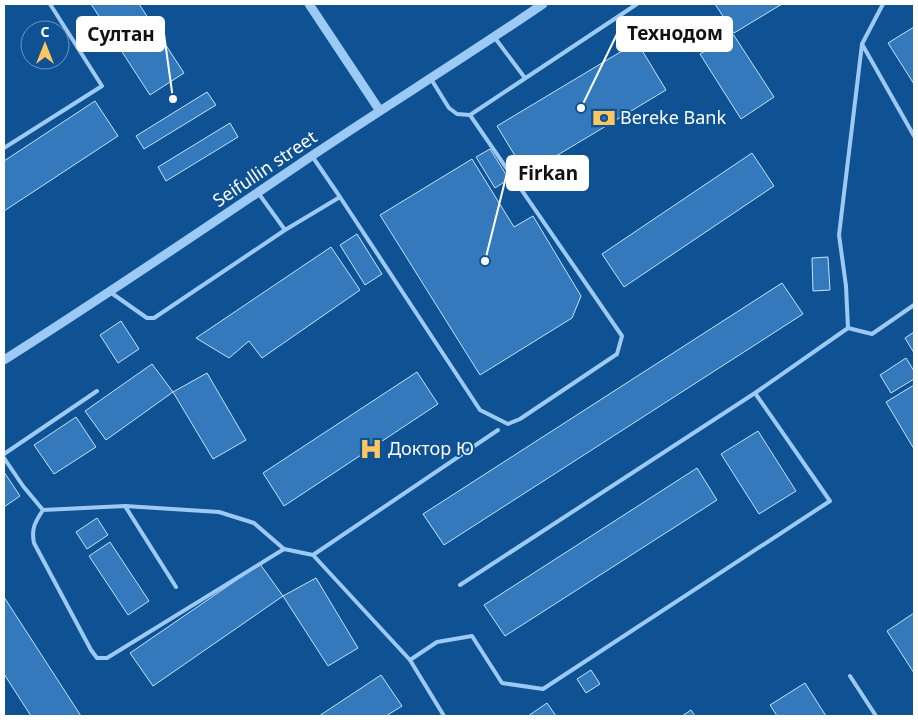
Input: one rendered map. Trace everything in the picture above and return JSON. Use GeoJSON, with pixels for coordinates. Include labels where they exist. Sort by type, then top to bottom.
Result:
{"type":"FeatureCollection","features":[{"type":"Feature","properties":{"kind":"street"},"geometry":{"type":"LineString","coordinates":[[309,4],[380,111]]}},
{"type":"Feature","properties":{"kind":"street","name":"Seifullin street"},"geometry":{"type":"LineString","coordinates":[[4,360],[110,292],[543,4]]}},
{"type":"Feature","properties":{"kind":"lane"},"geometry":{"type":"LineString","coordinates":[[4,148],[102,86],[50,4]]}},
{"type":"Feature","properties":{"kind":"lane"},"geometry":{"type":"LineString","coordinates":[[431,79],[449,108],[456,114],[470,115],[637,4]]}},
{"type":"Feature","properties":{"kind":"lane"},"geometry":{"type":"LineString","coordinates":[[848,328],[846,286],[840,236],[862,44],[884,4]]}},
{"type":"Feature","properties":{"kind":"lane"},"geometry":{"type":"LineString","coordinates":[[495,37],[525,78]]}},
{"type":"Feature","properties":{"kind":"lane"},"geometry":{"type":"LineString","coordinates":[[862,44],[914,136]]}},
{"type":"Feature","properties":{"kind":"lane"},"geometry":{"type":"LineString","coordinates":[[312,156],[480,410],[508,424],[520,419],[617,354],[622,336],[470,115]]}},
{"type":"Feature","properties":{"kind":"lane"},"geometry":{"type":"LineString","coordinates":[[258,193],[285,230]]}},
{"type":"Feature","properties":{"kind":"lane"},"geometry":{"type":"LineString","coordinates":[[110,292],[147,318],[154,318],[285,230],[340,197]]}},
{"type":"Feature","properties":{"kind":"lane"},"geometry":{"type":"LineString","coordinates":[[460,585],[756,393],[848,328],[872,334],[914,305]]}},
{"type":"Feature","properties":{"kind":"lane"},"geometry":{"type":"LineString","coordinates":[[4,454],[97,391]]}},
{"type":"Feature","properties":{"kind":"lane"},"geometry":{"type":"LineString","coordinates":[[410,660],[437,642],[472,636],[502,683],[543,690],[830,501],[756,393]]}},
{"type":"Feature","properties":{"kind":"lane"},"geometry":{"type":"LineString","coordinates":[[313,555],[498,430]]}},
{"type":"Feature","properties":{"kind":"lane"},"geometry":{"type":"LineString","coordinates":[[4,458],[23,486],[43,510]]}},
{"type":"Feature","properties":{"kind":"lane"},"geometry":{"type":"LineString","coordinates":[[43,510],[125,506],[219,512],[254,523],[284,549],[313,555],[410,660],[444,716]]}},
{"type":"Feature","properties":{"kind":"lane"},"geometry":{"type":"LineString","coordinates":[[125,506],[176,587]]}},
{"type":"Feature","properties":{"kind":"lane"},"geometry":{"type":"LineString","coordinates":[[43,510],[33,525],[34,543],[97,658],[107,658],[284,549]]}},
{"type":"Feature","properties":{"kind":"lane"},"geometry":{"type":"LineString","coordinates":[[850,676],[876,716]]}},
{"type":"Feature","properties":{"kind":"building"},"geometry":{"type":"Polygon","coordinates":[[[91,4],[139,4],[184,73],[150,95],[91,4]]]}},
{"type":"Feature","properties":{"kind":"building"},"geometry":{"type":"Polygon","coordinates":[[[715,4],[782,4],[734,33],[715,4]]]}},
{"type":"Feature","properties":{"kind":"building"},"geometry":{"type":"Polygon","coordinates":[[[914,27],[914,84],[888,43],[914,27]]]}},
{"type":"Feature","properties":{"kind":"building"},"geometry":{"type":"Polygon","coordinates":[[[733,34],[774,97],[741,119],[700,54],[733,34]]]}},
{"type":"Feature","properties":{"kind":"building"},"geometry":{"type":"Polygon","coordinates":[[[637,42],[666,90],[526,174],[497,126],[637,42]]]}},
{"type":"Feature","properties":{"kind":"building"},"geometry":{"type":"Polygon","coordinates":[[[207,92],[216,105],[144,149],[136,136],[207,92]]]}},
{"type":"Feature","properties":{"kind":"building"},"geometry":{"type":"Polygon","coordinates":[[[95,101],[118,136],[4,211],[4,161],[95,101]]]}},
{"type":"Feature","properties":{"kind":"building"},"geometry":{"type":"Polygon","coordinates":[[[230,123],[238,137],[166,181],[158,167],[230,123]]]}},
{"type":"Feature","properties":{"kind":"building"},"geometry":{"type":"Polygon","coordinates":[[[490,149],[509,179],[495,188],[476,157],[490,149]]]}},
{"type":"Feature","properties":{"kind":"building"},"geometry":{"type":"Polygon","coordinates":[[[752,153],[774,186],[624,287],[602,254],[752,153]]]}},
{"type":"Feature","properties":{"kind":"building"},"geometry":{"type":"Polygon","coordinates":[[[472,159],[514,227],[533,216],[581,296],[572,318],[480,375],[380,215],[472,159]]]}},
{"type":"Feature","properties":{"kind":"building"},"geometry":{"type":"Polygon","coordinates":[[[357,234],[382,274],[365,285],[340,245],[357,234]]]}},
{"type":"Feature","properties":{"kind":"building"},"geometry":{"type":"Polygon","coordinates":[[[331,247],[360,290],[262,358],[249,341],[229,358],[196,338],[331,247]]]}},
{"type":"Feature","properties":{"kind":"building"},"geometry":{"type":"Polygon","coordinates":[[[828,257],[830,290],[813,291],[812,258],[828,257]]]}},
{"type":"Feature","properties":{"kind":"building"},"geometry":{"type":"Polygon","coordinates":[[[782,283],[803,314],[444,545],[423,514],[782,283]]]}},
{"type":"Feature","properties":{"kind":"building"},"geometry":{"type":"Polygon","coordinates":[[[121,321],[139,349],[118,363],[100,335],[121,321]]]}},
{"type":"Feature","properties":{"kind":"building"},"geometry":{"type":"Polygon","coordinates":[[[914,332],[914,353],[905,338],[914,332]]]}},
{"type":"Feature","properties":{"kind":"building"},"geometry":{"type":"Polygon","coordinates":[[[906,358],[914,371],[914,379],[891,393],[880,375],[906,358]]]}},
{"type":"Feature","properties":{"kind":"building"},"geometry":{"type":"Polygon","coordinates":[[[152,364],[173,392],[106,440],[85,411],[152,364]]]}},
{"type":"Feature","properties":{"kind":"building"},"geometry":{"type":"Polygon","coordinates":[[[417,372],[438,404],[284,506],[263,473],[417,372]]]}},
{"type":"Feature","properties":{"kind":"building"},"geometry":{"type":"Polygon","coordinates":[[[207,373],[246,440],[213,459],[173,392],[207,373]]]}},
{"type":"Feature","properties":{"kind":"building"},"geometry":{"type":"Polygon","coordinates":[[[914,385],[914,449],[886,402],[914,385]]]}},
{"type":"Feature","properties":{"kind":"building"},"geometry":{"type":"Polygon","coordinates":[[[76,417],[96,447],[54,474],[34,445],[76,417]]]}},
{"type":"Feature","properties":{"kind":"building"},"geometry":{"type":"Polygon","coordinates":[[[758,431],[796,491],[759,514],[721,454],[758,431]]]}},
{"type":"Feature","properties":{"kind":"building"},"geometry":{"type":"Polygon","coordinates":[[[697,468],[717,500],[505,636],[484,605],[697,468]]]}},
{"type":"Feature","properties":{"kind":"building"},"geometry":{"type":"Polygon","coordinates":[[[4,472],[20,496],[4,507],[4,472]]]}},
{"type":"Feature","properties":{"kind":"building"},"geometry":{"type":"Polygon","coordinates":[[[97,518],[108,535],[87,549],[76,532],[97,518]]]}},
{"type":"Feature","properties":{"kind":"building"},"geometry":{"type":"Polygon","coordinates":[[[110,542],[149,601],[128,615],[89,556],[110,542]]]}},
{"type":"Feature","properties":{"kind":"building"},"geometry":{"type":"Polygon","coordinates":[[[260,564],[283,596],[153,686],[130,653],[260,564]]]}},
{"type":"Feature","properties":{"kind":"building"},"geometry":{"type":"Polygon","coordinates":[[[316,578],[358,648],[328,666],[283,596],[316,578]]]}},
{"type":"Feature","properties":{"kind":"building"},"geometry":{"type":"Polygon","coordinates":[[[4,597],[81,716],[31,716],[4,674],[4,597]]]}},
{"type":"Feature","properties":{"kind":"building"},"geometry":{"type":"Polygon","coordinates":[[[914,613],[914,673],[887,631],[914,613]]]}},
{"type":"Feature","properties":{"kind":"building"},"geometry":{"type":"Polygon","coordinates":[[[591,670],[600,684],[586,693],[577,679],[591,670]]]}},
{"type":"Feature","properties":{"kind":"building"},"geometry":{"type":"Polygon","coordinates":[[[381,675],[402,706],[386,716],[319,716],[381,675]]]}},
{"type":"Feature","properties":{"kind":"building"},"geometry":{"type":"Polygon","coordinates":[[[805,683],[826,716],[777,716],[770,705],[805,683]]]}},
{"type":"Feature","properties":{"kind":"building"},"geometry":{"type":"Polygon","coordinates":[[[547,703],[556,716],[528,716],[547,703]]]}},
{"type":"Feature","properties":{"kind":"building"},"geometry":{"type":"Polygon","coordinates":[[[691,710],[695,716],[682,716],[691,710]]]}},
{"type":"Feature","properties":{"kind":"place","name":"Султан"},"geometry":{"type":"Point","coordinates":[173,99]}},
{"type":"Feature","properties":{"kind":"place","name":"Технодом"},"geometry":{"type":"Point","coordinates":[581,108]}},
{"type":"Feature","properties":{"kind":"place","name":"Bereke Bank"},"geometry":{"type":"Point","coordinates":[604,118]}},
{"type":"Feature","properties":{"kind":"place","name":"Firkan"},"geometry":{"type":"Point","coordinates":[485,261]}},
{"type":"Feature","properties":{"kind":"place","name":"Доктор Ю"},"geometry":{"type":"Point","coordinates":[371,449]}}]}
